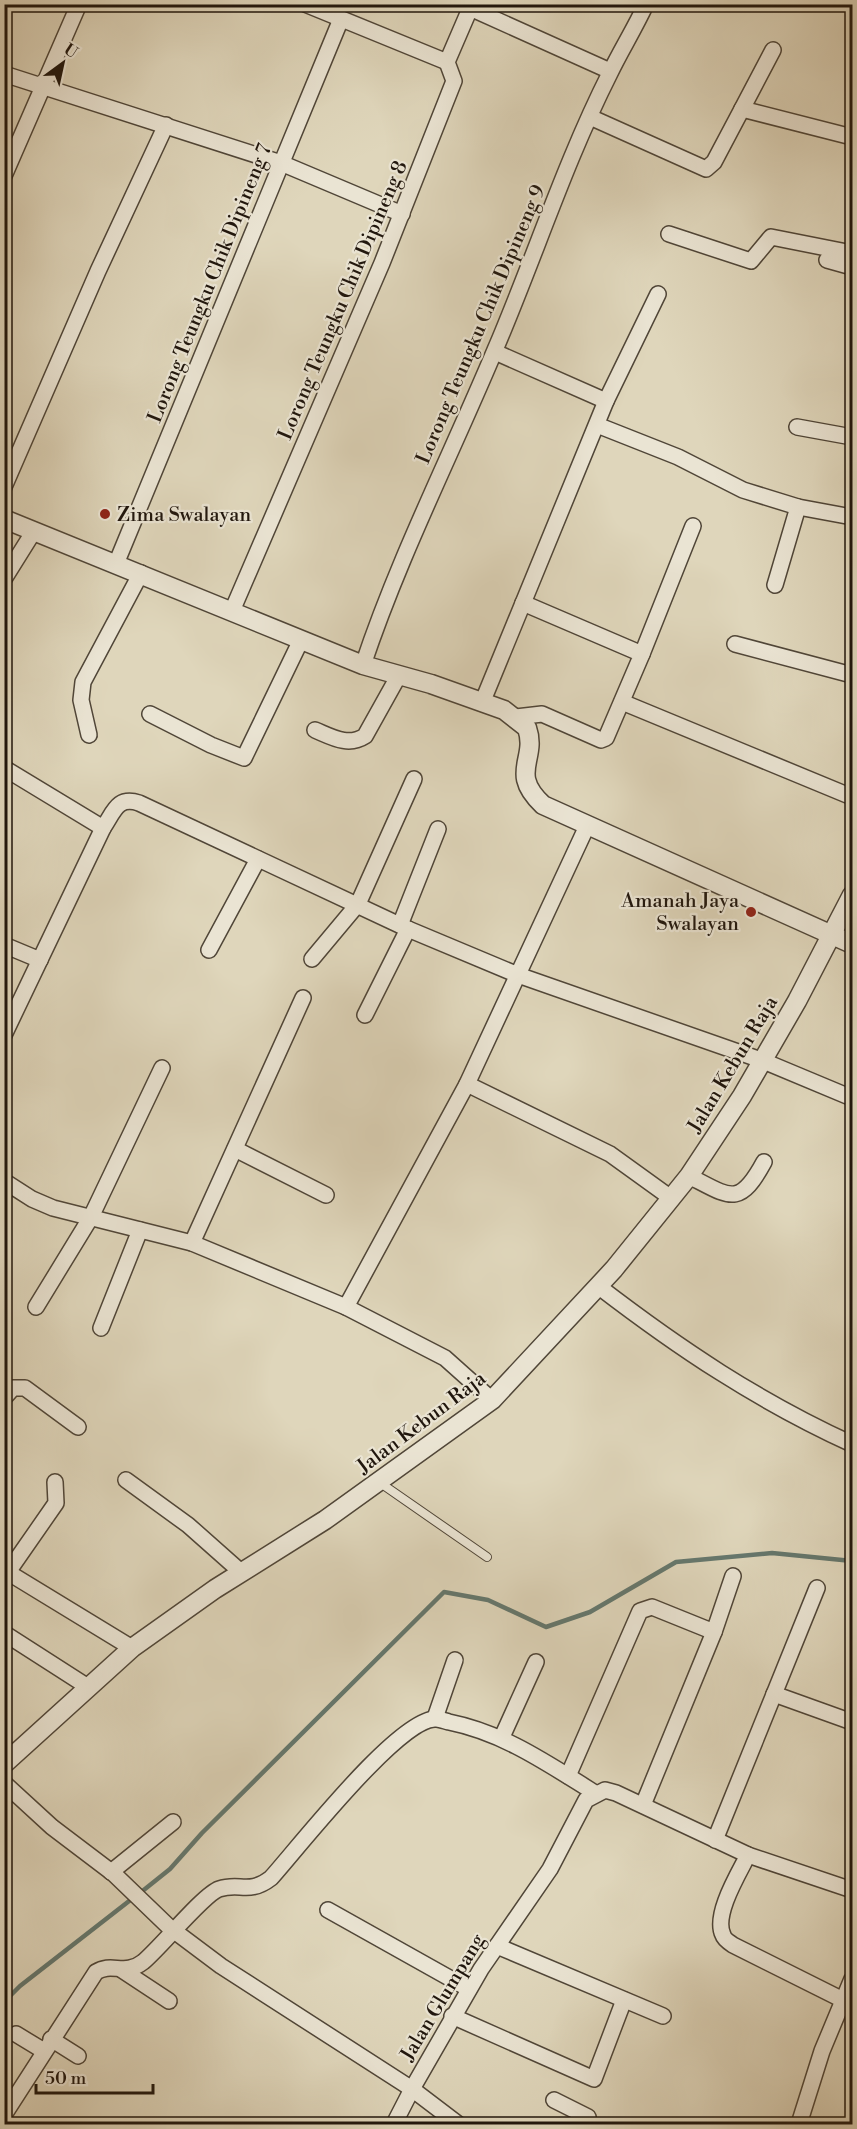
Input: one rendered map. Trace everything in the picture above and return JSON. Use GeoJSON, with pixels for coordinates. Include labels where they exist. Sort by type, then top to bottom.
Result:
{"type":"FeatureCollection","features":[{"type":"Feature","properties":{"kind":"street"},"geometry":{"type":"LineString","coordinates":[[4,177],[79,4]]}},
{"type":"Feature","properties":{"kind":"street"},"geometry":{"type":"LineString","coordinates":[[305,4],[447,62],[471,6],[610,71]]}},
{"type":"Feature","properties":{"kind":"street","name":"Lorong Teungku Chik Dipineng 9"},"geometry":{"type":"LineString","coordinates":[[363,665],[380,618],[438,478],[495,352],[590,117],[610,71],[646,4]]}},
{"type":"Feature","properties":{"kind":"street","name":"Lorong Teungku Chik Dipineng 7"},"geometry":{"type":"LineString","coordinates":[[116,564],[341,19]]}},
{"type":"Feature","properties":{"kind":"street"},"geometry":{"type":"LineString","coordinates":[[590,117],[706,169],[714,162],[773,50]]}},
{"type":"Feature","properties":{"kind":"street","name":"Lorong Teungku Chik Dipineng 8"},"geometry":{"type":"LineString","coordinates":[[232,611],[402,214],[454,81],[447,62]]}},
{"type":"Feature","properties":{"kind":"street"},"geometry":{"type":"LineString","coordinates":[[4,74],[281,163],[402,214]]}},
{"type":"Feature","properties":{"kind":"street"},"geometry":{"type":"LineString","coordinates":[[742,109],[852,136]]}},
{"type":"Feature","properties":{"kind":"street"},"geometry":{"type":"LineString","coordinates":[[4,487],[98,271],[166,125]]}},
{"type":"Feature","properties":{"kind":"street"},"geometry":{"type":"LineString","coordinates":[[669,234],[746,261],[754,260],[771,237],[852,253]]}},
{"type":"Feature","properties":{"kind":"street"},"geometry":{"type":"LineString","coordinates":[[827,260],[852,267]]}},
{"type":"Feature","properties":{"kind":"street"},"geometry":{"type":"LineString","coordinates":[[482,703],[606,400],[658,294]]}},
{"type":"Feature","properties":{"kind":"street"},"geometry":{"type":"LineString","coordinates":[[495,352],[606,400]]}},
{"type":"Feature","properties":{"kind":"street"},"geometry":{"type":"LineString","coordinates":[[597,425],[678,457],[743,490],[798,507],[852,517]]}},
{"type":"Feature","properties":{"kind":"street"},"geometry":{"type":"LineString","coordinates":[[797,427],[852,437]]}},
{"type":"Feature","properties":{"kind":"street"},"geometry":{"type":"LineString","coordinates":[[775,585],[798,507]]}},
{"type":"Feature","properties":{"kind":"street"},"geometry":{"type":"LineString","coordinates":[[4,519],[363,665],[431,684],[504,710],[516,717],[527,728],[530,735],[525,781],[533,795],[543,805],[852,944]]}},
{"type":"Feature","properties":{"kind":"street"},"geometry":{"type":"LineString","coordinates":[[516,717],[542,714],[601,740],[606,738],[693,526]]}},
{"type":"Feature","properties":{"kind":"street"},"geometry":{"type":"LineString","coordinates":[[4,579],[34,531]]}},
{"type":"Feature","properties":{"kind":"street"},"geometry":{"type":"LineString","coordinates":[[89,735],[81,700],[83,682],[141,573]]}},
{"type":"Feature","properties":{"kind":"street"},"geometry":{"type":"LineString","coordinates":[[523,603],[642,654]]}},
{"type":"Feature","properties":{"kind":"street"},"geometry":{"type":"LineString","coordinates":[[150,714],[211,745],[244,758],[301,640]]}},
{"type":"Feature","properties":{"kind":"street"},"geometry":{"type":"LineString","coordinates":[[735,644],[852,675]]}},
{"type":"Feature","properties":{"kind":"street"},"geometry":{"type":"LineString","coordinates":[[315,730],[346,742],[357,742],[365,736],[399,675]]}},
{"type":"Feature","properties":{"kind":"street"},"geometry":{"type":"LineString","coordinates":[[622,702],[852,797]]}},
{"type":"Feature","properties":{"kind":"street"},"geometry":{"type":"LineString","coordinates":[[4,768],[103,828]]}},
{"type":"Feature","properties":{"kind":"street"},"geometry":{"type":"LineString","coordinates":[[312,959],[358,904],[414,779]]}},
{"type":"Feature","properties":{"kind":"street"},"geometry":{"type":"LineString","coordinates":[[4,1035],[103,828],[121,802],[129,800],[404,927],[518,975],[761,1060],[852,1098]]}},
{"type":"Feature","properties":{"kind":"street"},"geometry":{"type":"LineString","coordinates":[[346,1307],[467,1084],[587,826]]}},
{"type":"Feature","properties":{"kind":"street"},"geometry":{"type":"LineString","coordinates":[[365,1015],[404,927],[438,829]]}},
{"type":"Feature","properties":{"kind":"street"},"geometry":{"type":"LineString","coordinates":[[209,950],[258,859]]}},
{"type":"Feature","properties":{"kind":"street","name":"Jalan Kebun Raja"},"geometry":{"type":"LineString","coordinates":[[4,1764],[132,1648],[379,1482],[492,1400],[598,1286],[689,1176],[742,1096],[832,936],[852,895]]}},
{"type":"Feature","properties":{"kind":"street"},"geometry":{"type":"LineString","coordinates":[[4,945],[40,960]]}},
{"type":"Feature","properties":{"kind":"street"},"geometry":{"type":"LineString","coordinates":[[192,1244],[303,998]]}},
{"type":"Feature","properties":{"kind":"street"},"geometry":{"type":"LineString","coordinates":[[36,1307],[91,1217],[162,1068]]}},
{"type":"Feature","properties":{"kind":"street"},"geometry":{"type":"LineString","coordinates":[[467,1084],[610,1154],[671,1198]]}},
{"type":"Feature","properties":{"kind":"street"},"geometry":{"type":"LineString","coordinates":[[235,1149],[326,1195]]}},
{"type":"Feature","properties":{"kind":"street"},"geometry":{"type":"LineString","coordinates":[[689,1176],[715,1189],[738,1194],[746,1191],[753,1183],[764,1162]]}},
{"type":"Feature","properties":{"kind":"street"},"geometry":{"type":"LineString","coordinates":[[4,1181],[53,1208],[192,1244],[346,1307],[445,1358],[492,1400]]}},
{"type":"Feature","properties":{"kind":"street"},"geometry":{"type":"LineString","coordinates":[[101,1328],[140,1230]]}},
{"type":"Feature","properties":{"kind":"street"},"geometry":{"type":"LineString","coordinates":[[598,1286],[684,1349],[766,1402],[852,1444]]}},
{"type":"Feature","properties":{"kind":"street"},"geometry":{"type":"LineString","coordinates":[[4,1398],[13,1388],[25,1388],[78,1427]]}},
{"type":"Feature","properties":{"kind":"street"},"geometry":{"type":"LineString","coordinates":[[126,1480],[188,1525],[242,1572]]}},
{"type":"Feature","properties":{"kind":"street"},"geometry":{"type":"LineString","coordinates":[[55,1482],[56,1503],[6,1571],[132,1648]]}},
{"type":"Feature","properties":{"kind":"street"},"geometry":{"type":"LineString","coordinates":[[643,1805],[714,1632],[733,1576]]}},
{"type":"Feature","properties":{"kind":"street"},"geometry":{"type":"LineString","coordinates":[[715,1840],[817,1587]]}},
{"type":"Feature","properties":{"kind":"street"},"geometry":{"type":"LineString","coordinates":[[568,1776],[640,1611],[652,1607],[714,1632]]}},
{"type":"Feature","properties":{"kind":"street"},"geometry":{"type":"LineString","coordinates":[[7,1635],[88,1687]]}},
{"type":"Feature","properties":{"kind":"street"},"geometry":{"type":"LineString","coordinates":[[435,1718],[455,1660]]}},
{"type":"Feature","properties":{"kind":"street"},"geometry":{"type":"LineString","coordinates":[[502,1737],[536,1662]]}},
{"type":"Feature","properties":{"kind":"street"},"geometry":{"type":"LineString","coordinates":[[774,1694],[851,1718]]}},
{"type":"Feature","properties":{"kind":"street"},"geometry":{"type":"LineString","coordinates":[[4,2115],[96,1972],[102,1968],[132,1969],[142,1962],[209,1894],[221,1888],[260,1887],[271,1878],[382,1753],[418,1724],[435,1718],[469,1725],[502,1737],[595,1793],[605,1790],[643,1805],[748,1855],[852,1890]]}},
{"type":"Feature","properties":{"kind":"street","name":"Jalan Glumpang"},"geometry":{"type":"LineString","coordinates":[[4,1783],[52,1827],[111,1872],[172,1929],[221,1966],[412,2089],[452,2016],[550,1869],[578,1812],[586,1800],[595,1793]]}},
{"type":"Feature","properties":{"kind":"street"},"geometry":{"type":"LineString","coordinates":[[111,1872],[173,1822]]}},
{"type":"Feature","properties":{"kind":"street"},"geometry":{"type":"LineString","coordinates":[[748,1855],[724,1906],[721,1922],[723,1935],[733,1946],[843,2000]]}},
{"type":"Feature","properties":{"kind":"street"},"geometry":{"type":"LineString","coordinates":[[328,1910],[469,1989]]}},
{"type":"Feature","properties":{"kind":"street"},"geometry":{"type":"LineString","coordinates":[[497,1947],[663,2016]]}},
{"type":"Feature","properties":{"kind":"street"},"geometry":{"type":"LineString","coordinates":[[122,1970],[169,2001]]}},
{"type":"Feature","properties":{"kind":"street"},"geometry":{"type":"LineString","coordinates":[[800,2124],[822,2051],[852,1979]]}},
{"type":"Feature","properties":{"kind":"street"},"geometry":{"type":"LineString","coordinates":[[452,2016],[594,2079],[624,2000]]}},
{"type":"Feature","properties":{"kind":"street"},"geometry":{"type":"LineString","coordinates":[[16,2034],[78,2056]]}},
{"type":"Feature","properties":{"kind":"street"},"geometry":{"type":"LineString","coordinates":[[394,2124],[412,2089],[458,2124]]}},
{"type":"Feature","properties":{"kind":"street"},"geometry":{"type":"LineString","coordinates":[[554,2100],[588,2117],[584,2124]]}},
{"type":"Feature","properties":{"kind":"street"},"geometry":{"type":"LineString","coordinates":[[4,2122],[9,2124]]}},
{"type":"Feature","properties":{"kind":"lane"},"geometry":{"type":"LineString","coordinates":[[379,1482],[487,1557]]}},
{"type":"Feature","properties":{"kind":"waterway"},"geometry":{"type":"LineString","coordinates":[[140,1893],[170,1869],[202,1833],[444,1592],[488,1600],[546,1627],[590,1612],[676,1562],[772,1553],[852,1561]]}},
{"type":"Feature","properties":{"kind":"waterway"},"geometry":{"type":"LineString","coordinates":[[4,2002],[20,1986],[133,1898]]}},
{"type":"Feature","properties":{"kind":"place","name":"Zima Swalayan"},"geometry":{"type":"Point","coordinates":[105,514]}},
{"type":"Feature","properties":{"kind":"place","name":"Amanah Jaya Swalayan"},"geometry":{"type":"Point","coordinates":[751,912]}}]}
